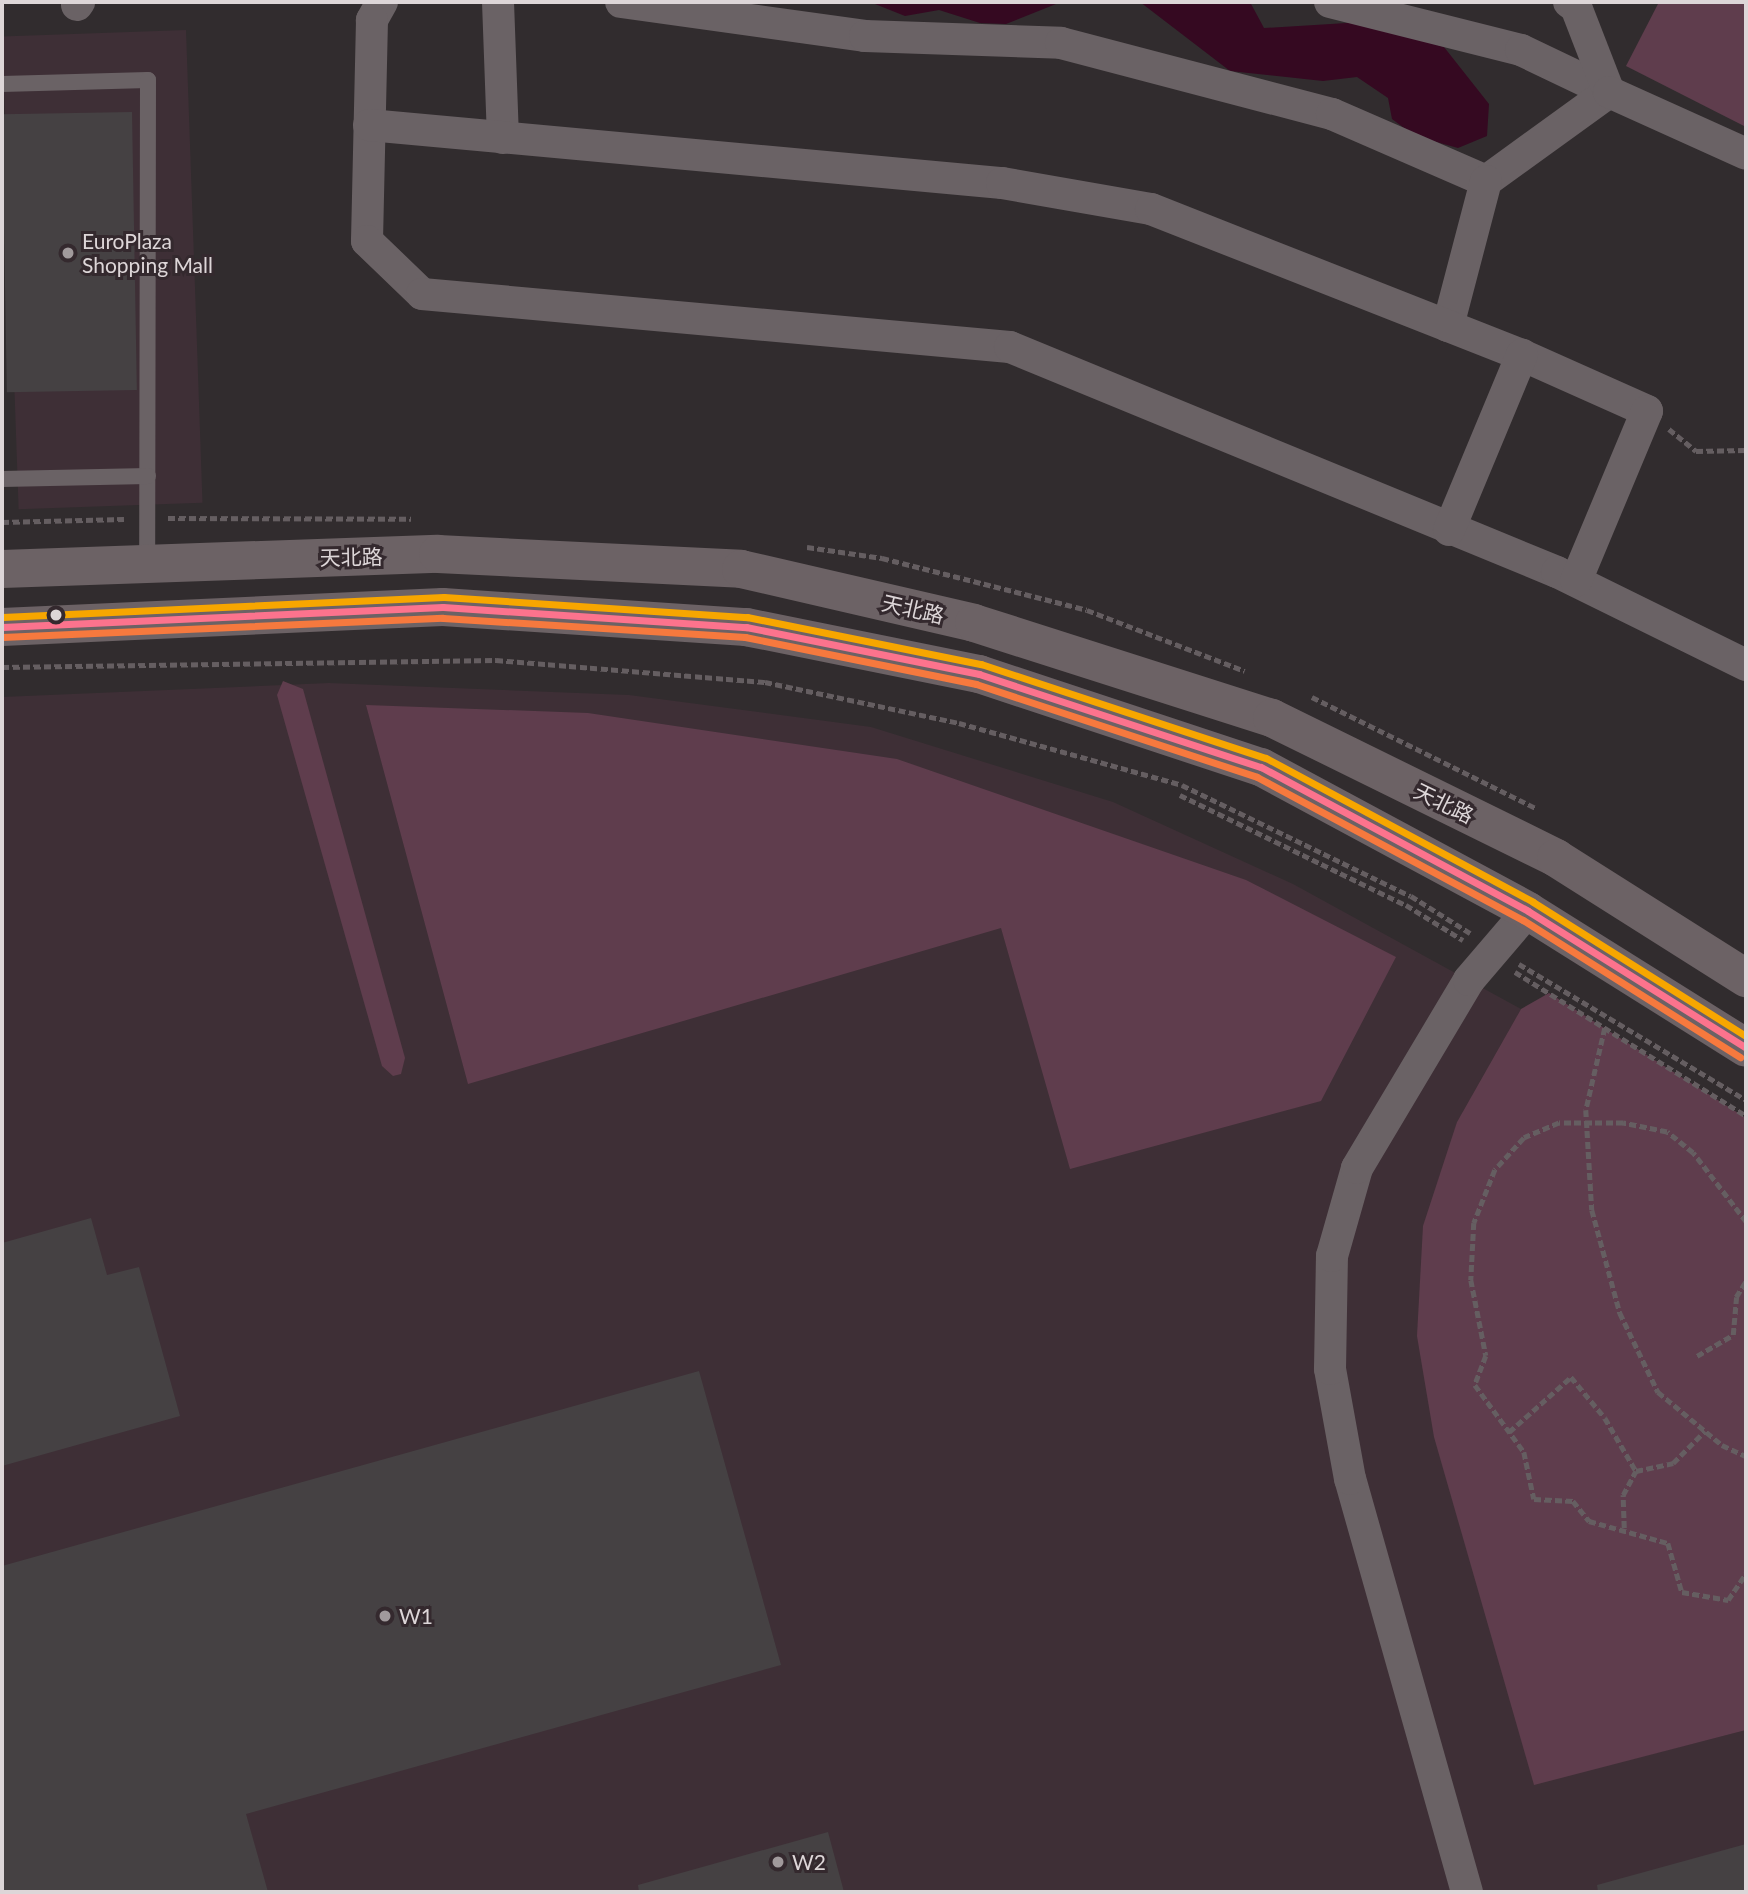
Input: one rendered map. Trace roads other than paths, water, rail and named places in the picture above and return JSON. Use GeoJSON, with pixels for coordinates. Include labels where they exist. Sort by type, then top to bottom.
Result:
{"type":"FeatureCollection","features":[{"type":"Feature","properties":{"kind":"main road","name":"天北路"},"geometry":{"type":"LineString","coordinates":[[2,569],[438,554],[741,569],[974,623],[1272,718],[1556,858],[1746,978]]}},
{"type":"Feature","properties":{"kind":"main road"},"geometry":{"type":"LineString","coordinates":[[2,627],[443,607],[746,627],[979,674],[1261,767],[1528,911],[1746,1048]]}},
{"type":"Feature","properties":{"kind":"street"},"geometry":{"type":"LineString","coordinates":[[382,2],[372,20],[367,241],[422,294],[1010,347],[1576,581],[1746,665]]}},
{"type":"Feature","properties":{"kind":"street"},"geometry":{"type":"LineString","coordinates":[[498,2],[503,138]]}},
{"type":"Feature","properties":{"kind":"street"},"geometry":{"type":"LineString","coordinates":[[621,2],[865,36],[1061,43],[1332,114],[1486,181]]}},
{"type":"Feature","properties":{"kind":"street"},"geometry":{"type":"LineString","coordinates":[[1330,2],[1521,50],[1746,154]]}},
{"type":"Feature","properties":{"kind":"street"},"geometry":{"type":"LineString","coordinates":[[1569,2],[1576,7],[1609,92]]}},
{"type":"Feature","properties":{"kind":"street"},"geometry":{"type":"LineString","coordinates":[[1448,326],[1486,181],[1609,92]]}},
{"type":"Feature","properties":{"kind":"street"},"geometry":{"type":"LineString","coordinates":[[369,125],[1002,183],[1152,209],[1522,355],[1647,411],[1576,581]]}},
{"type":"Feature","properties":{"kind":"street"},"geometry":{"type":"LineString","coordinates":[[1449,530],[1522,355]]}},
{"type":"Feature","properties":{"kind":"street"},"geometry":{"type":"LineString","coordinates":[[1467,1892],[1350,1479],[1330,1369],[1332,1256],[1357,1168],[1429,1043],[1494,948],[1528,911]]}},
{"type":"Feature","properties":{"kind":"lane"},"geometry":{"type":"LineString","coordinates":[[2,84],[148,80],[147,562]]}},
{"type":"Feature","properties":{"kind":"lane"},"geometry":{"type":"LineString","coordinates":[[2,479],[148,476]]}},
{"type":"Feature","properties":{"kind":"place","name":"EuroPlaza Shopping Mall"},"geometry":{"type":"Point","coordinates":[68,253]}},
{"type":"Feature","properties":{"kind":"place","name":"W1"},"geometry":{"type":"Point","coordinates":[385,1616]}},
{"type":"Feature","properties":{"kind":"place","name":"W2"},"geometry":{"type":"Point","coordinates":[778,1862]}}]}
